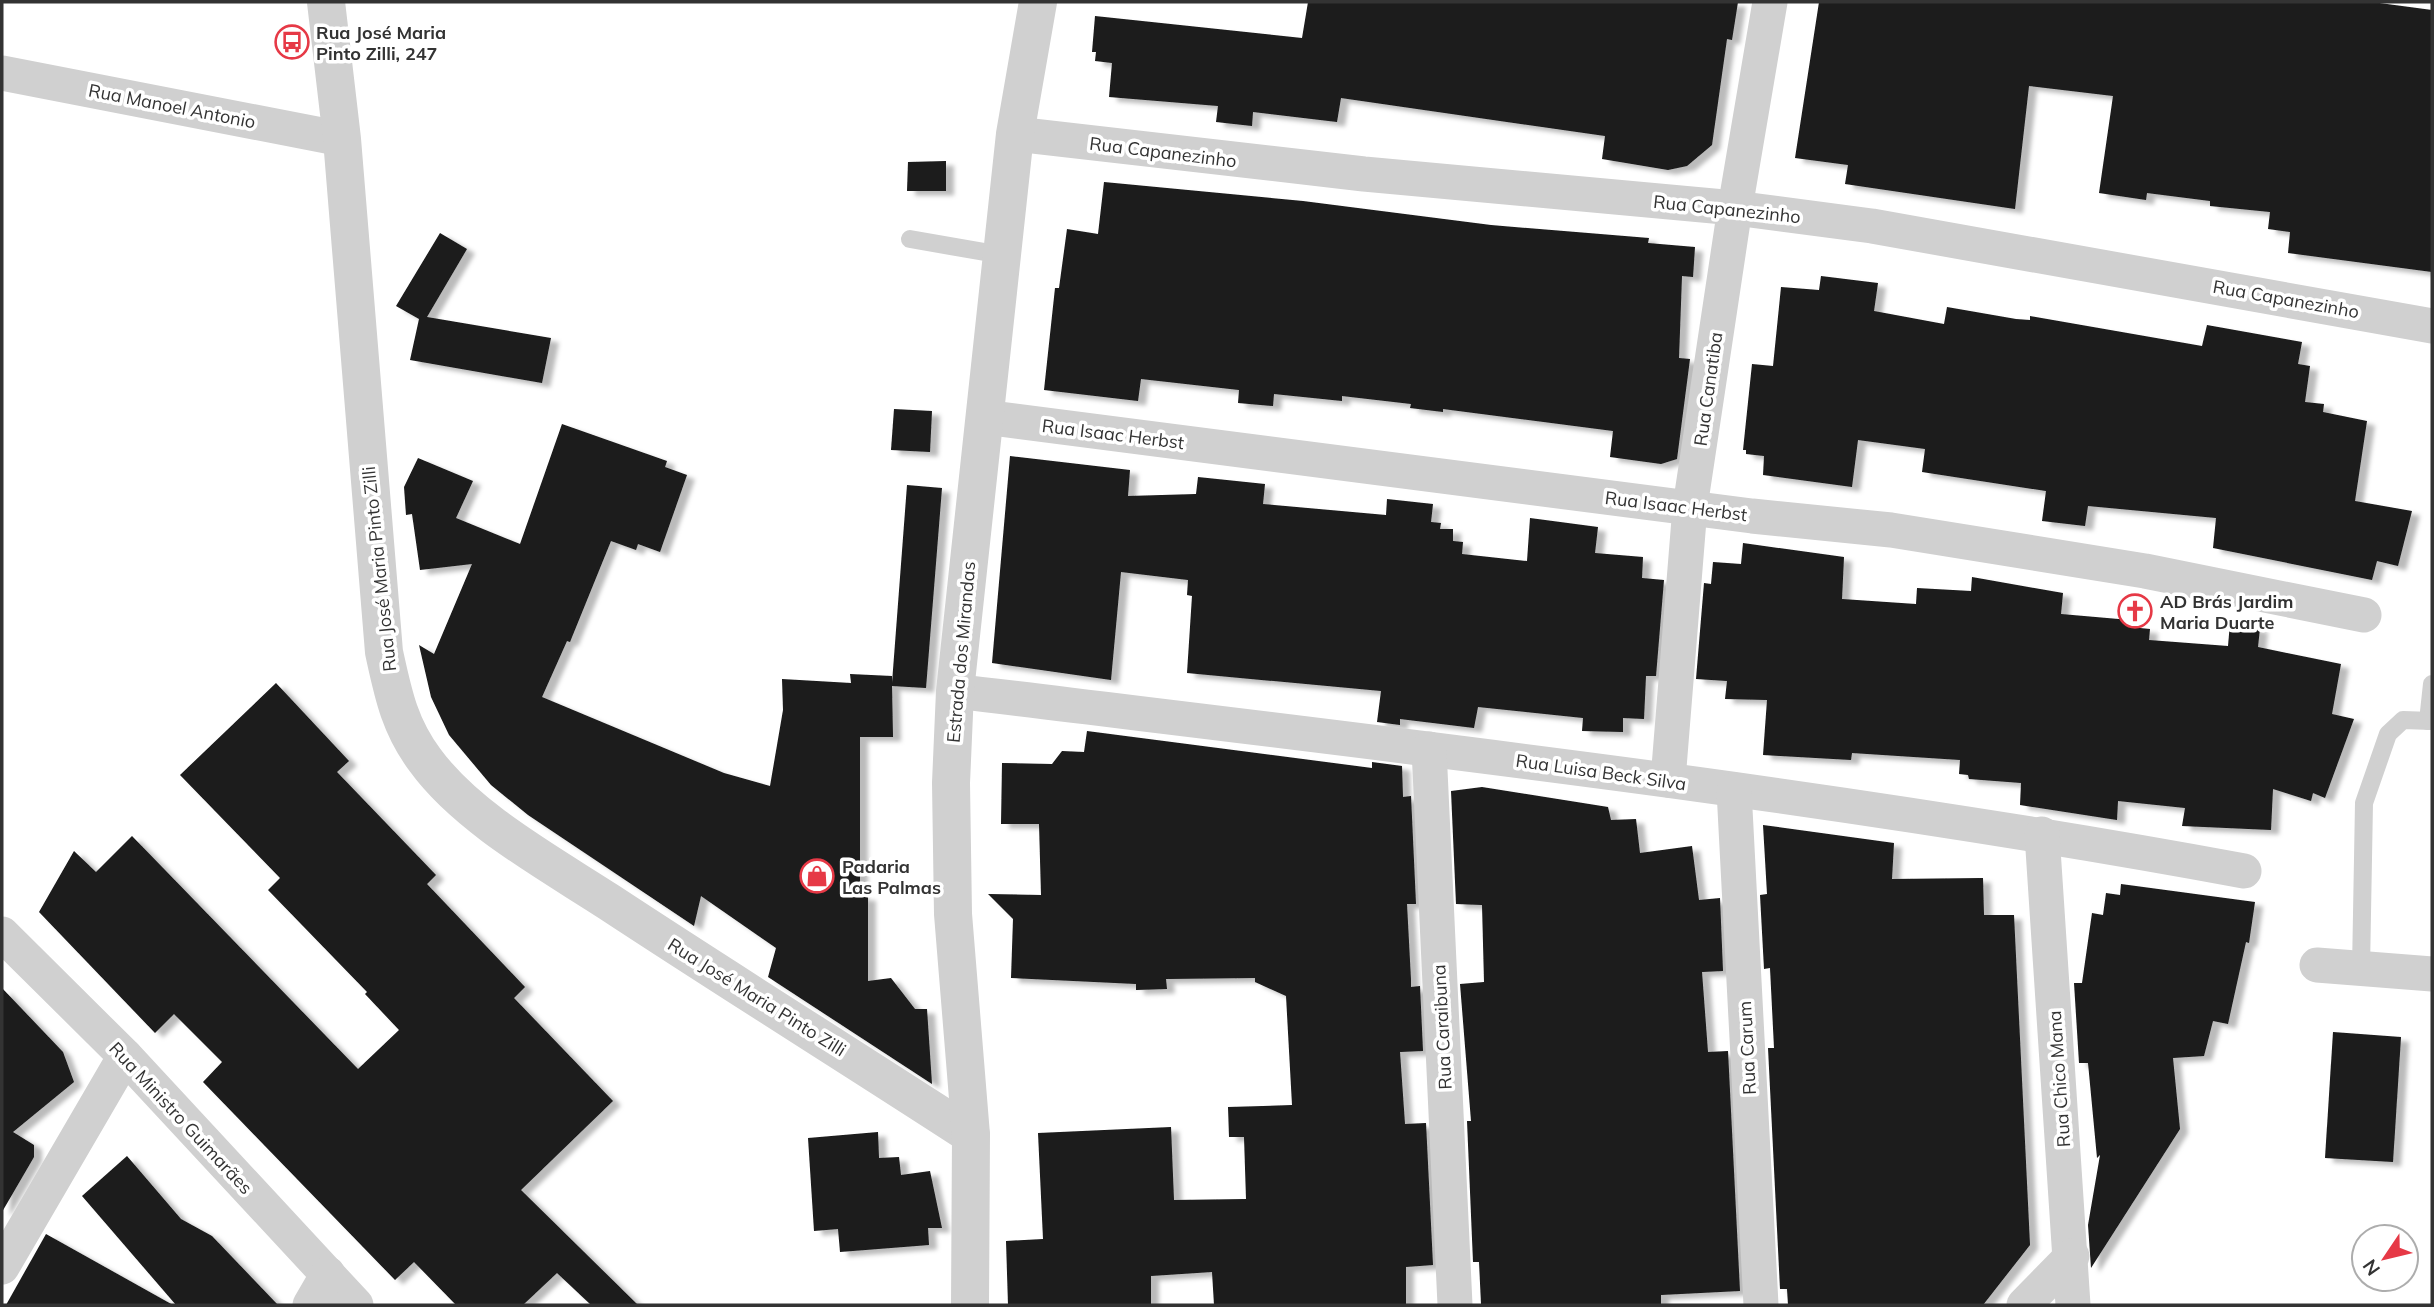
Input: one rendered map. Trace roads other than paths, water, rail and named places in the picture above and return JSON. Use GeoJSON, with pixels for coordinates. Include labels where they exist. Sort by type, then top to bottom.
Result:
{"type":"FeatureCollection","features":[{"type":"Feature","properties":{"kind":"street","name":"Rua José Maria Pinto Zilli"},"geometry":{"type":"LineString","coordinates":[[326,2],[342,139],[384,652],[398,716],[425,760],[456,794],[506,833],[710,969],[971,1135]]}},
{"type":"Feature","properties":{"kind":"street","name":"Estrada dos Mirandas"},"geometry":{"type":"LineString","coordinates":[[970,1305],[971,1135],[953,914],[951,782],[955,691],[1015,134],[1038,2]]}},
{"type":"Feature","properties":{"kind":"street","name":"Rua Canatiba"},"geometry":{"type":"LineString","coordinates":[[1668,780],[1690,508],[1735,208],[1770,2]]}},
{"type":"Feature","properties":{"kind":"street","name":"Rua Manoel Antonio"},"geometry":{"type":"LineString","coordinates":[[2,73],[342,139]]}},
{"type":"Feature","properties":{"kind":"street","name":"Rua Capanezinho"},"geometry":{"type":"LineString","coordinates":[[1015,134],[1364,174],[1735,208],[1872,226],[2432,326]]}},
{"type":"Feature","properties":{"kind":"street","name":"Rua Isaac Herbst"},"geometry":{"type":"LineString","coordinates":[[984,417],[1690,508],[1891,530],[2032,551],[2364,615]]}},
{"type":"Feature","properties":{"kind":"street","name":"Rua Luisa Beck Silva"},"geometry":{"type":"LineString","coordinates":[[955,691],[1668,780],[2042,834],[2244,871]]}},
{"type":"Feature","properties":{"kind":"street","name":"Rua Caraibuna"},"geometry":{"type":"LineString","coordinates":[[1429,749],[1455,1305]]}},
{"type":"Feature","properties":{"kind":"street","name":"Rua Carum"},"geometry":{"type":"LineString","coordinates":[[1734,790],[1761,1305]]}},
{"type":"Feature","properties":{"kind":"street","name":"Rua Chico Mana"},"geometry":{"type":"LineString","coordinates":[[2042,834],[2073,1305]]}},
{"type":"Feature","properties":{"kind":"street","name":"Rua Ministro Guimarães"},"geometry":{"type":"LineString","coordinates":[[2,934],[125,1056],[356,1305]]}},
{"type":"Feature","properties":{"kind":"street"},"geometry":{"type":"LineString","coordinates":[[2316,965],[2432,974]]}},
{"type":"Feature","properties":{"kind":"street"},"geometry":{"type":"LineString","coordinates":[[2,1268],[125,1056]]}},
{"type":"Feature","properties":{"kind":"street"},"geometry":{"type":"LineString","coordinates":[[2024,1305],[2071,1256]]}},
{"type":"Feature","properties":{"kind":"street"},"geometry":{"type":"LineString","coordinates":[[310,1305],[328,1275]]}},
{"type":"Feature","properties":{"kind":"lane"},"geometry":{"type":"LineString","coordinates":[[910,239],[1002,255]]}},
{"type":"Feature","properties":{"kind":"lane"},"geometry":{"type":"LineString","coordinates":[[2361,968],[2364,803],[2388,734],[2403,720],[2430,721],[2432,684]]}},
{"type":"Feature","properties":{"kind":"place","name":"Rua José Maria Pinto Zilli, 247"},"geometry":{"type":"Point","coordinates":[292,42]}},
{"type":"Feature","properties":{"kind":"place","name":"AD Brás Jardim Maria Duarte"},"geometry":{"type":"Point","coordinates":[2135,611]}},
{"type":"Feature","properties":{"kind":"place","name":"Padaria Las Palmas"},"geometry":{"type":"Point","coordinates":[817,876]}}]}
